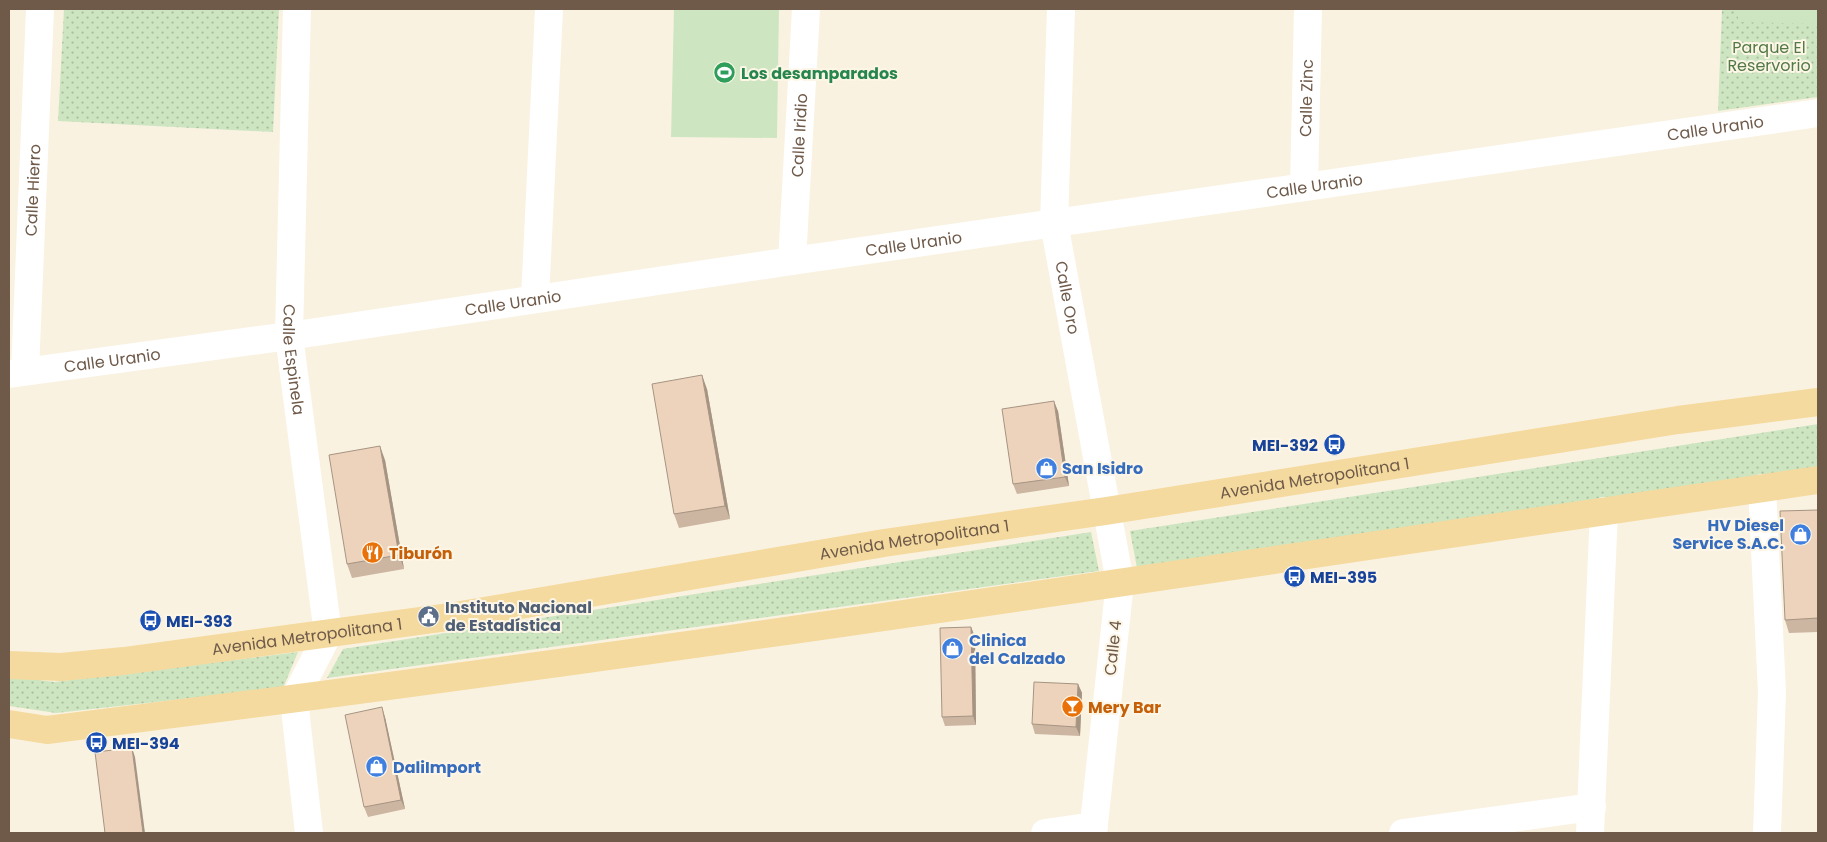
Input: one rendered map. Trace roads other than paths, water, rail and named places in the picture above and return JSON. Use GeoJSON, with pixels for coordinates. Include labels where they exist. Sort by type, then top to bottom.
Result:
{"type":"FeatureCollection","features":[{"type":"Feature","properties":{"kind":"main road","name":"Avenida Metropolitana 1"},"geometry":{"type":"LineString","coordinates":[[9,665],[61,667],[124,661],[449,617],[884,543],[1678,420],[1818,402]]}},
{"type":"Feature","properties":{"kind":"main road"},"geometry":{"type":"LineString","coordinates":[[9,724],[47,730],[294,700],[1818,480]]}},
{"type":"Feature","properties":{"kind":"street","name":"Calle Hierro"},"geometry":{"type":"LineString","coordinates":[[17,373],[40,9]]}},
{"type":"Feature","properties":{"kind":"street","name":"Calle Espinela"},"geometry":{"type":"LineString","coordinates":[[297,9],[289,336],[328,634]]}},
{"type":"Feature","properties":{"kind":"street"},"geometry":{"type":"LineString","coordinates":[[535,299],[549,9]]}},
{"type":"Feature","properties":{"kind":"street","name":"Calle Iridio"},"geometry":{"type":"LineString","coordinates":[[792,261],[806,9]]}},
{"type":"Feature","properties":{"kind":"street","name":"Calle Oro"},"geometry":{"type":"LineString","coordinates":[[1061,9],[1054,223],[1120,582]]}},
{"type":"Feature","properties":{"kind":"street","name":"Calle Zinc"},"geometry":{"type":"LineString","coordinates":[[1304,187],[1308,9]]}},
{"type":"Feature","properties":{"kind":"street","name":"Calle Uranio"},"geometry":{"type":"LineString","coordinates":[[17,373],[289,336],[1818,112]]}},
{"type":"Feature","properties":{"kind":"street"},"geometry":{"type":"LineString","coordinates":[[1762,488],[1772,692],[1768,833]]}},
{"type":"Feature","properties":{"kind":"street"},"geometry":{"type":"LineString","coordinates":[[1403,833],[1591,820],[1604,511]]}},
{"type":"Feature","properties":{"kind":"street","name":"Calle 4"},"geometry":{"type":"LineString","coordinates":[[1094,830],[1120,582]]}},
{"type":"Feature","properties":{"kind":"street"},"geometry":{"type":"LineString","coordinates":[[309,833],[294,700],[328,634]]}},
{"type":"Feature","properties":{"kind":"street"},"geometry":{"type":"LineString","coordinates":[[1045,833],[1094,830]]}},
{"type":"Feature","properties":{"kind":"place","name":"Los desamparados"},"geometry":{"type":"Point","coordinates":[725,73]}},
{"type":"Feature","properties":{"kind":"place","name":"MEI-392"},"geometry":{"type":"Point","coordinates":[1334,445]}},
{"type":"Feature","properties":{"kind":"place","name":"San Isidro"},"geometry":{"type":"Point","coordinates":[1046,468]}},
{"type":"Feature","properties":{"kind":"place","name":"HV Diesel Service S.A.C."},"geometry":{"type":"Point","coordinates":[1800,534]}},
{"type":"Feature","properties":{"kind":"place","name":"Tiburón"},"geometry":{"type":"Point","coordinates":[373,553]}},
{"type":"Feature","properties":{"kind":"place","name":"MEI-395"},"geometry":{"type":"Point","coordinates":[1294,577]}},
{"type":"Feature","properties":{"kind":"place","name":"Instituto Nacional de Estadística"},"geometry":{"type":"Point","coordinates":[429,616]}},
{"type":"Feature","properties":{"kind":"place","name":"MEI-393"},"geometry":{"type":"Point","coordinates":[150,621]}},
{"type":"Feature","properties":{"kind":"place","name":"Clinica del Calzado"},"geometry":{"type":"Point","coordinates":[953,649]}},
{"type":"Feature","properties":{"kind":"place","name":"Mery Bar"},"geometry":{"type":"Point","coordinates":[1072,707]}},
{"type":"Feature","properties":{"kind":"place","name":"MEI-394"},"geometry":{"type":"Point","coordinates":[96,743]}},
{"type":"Feature","properties":{"kind":"place","name":"DaliImport"},"geometry":{"type":"Point","coordinates":[377,767]}},
{"type":"Feature","properties":{"kind":"park label","name":"Parque El Reservorio"},"geometry":{"type":"Point","coordinates":[1769,56]}}]}
